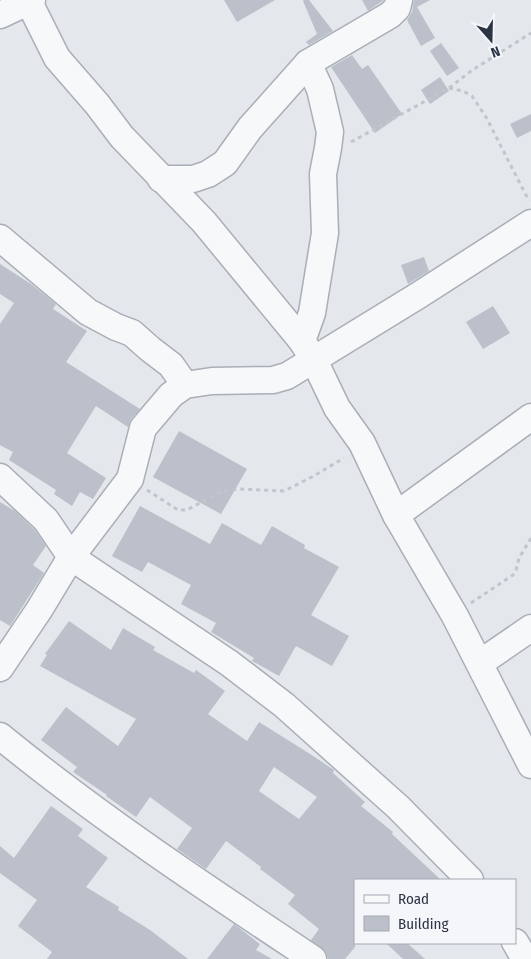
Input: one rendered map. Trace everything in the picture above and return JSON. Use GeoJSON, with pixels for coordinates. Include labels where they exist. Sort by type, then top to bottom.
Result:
{"type":"FeatureCollection","features":[{"type":"Feature","properties":{"kind":"street"},"geometry":{"type":"LineString","coordinates":[[162,179],[193,179],[208,174],[225,163],[250,128],[308,63],[390,15],[397,8],[399,0]]}},
{"type":"Feature","properties":{"kind":"street"},"geometry":{"type":"LineString","coordinates":[[0,15],[29,1],[57,58],[97,104],[122,137],[204,222],[308,351],[337,408],[362,443],[396,515],[455,616],[531,765]]}},
{"type":"Feature","properties":{"kind":"street"},"geometry":{"type":"LineString","coordinates":[[308,63],[320,89],[330,132],[323,174],[325,233],[308,351]]}},
{"type":"Feature","properties":{"kind":"street"},"geometry":{"type":"LineString","coordinates":[[0,668],[39,610],[71,557],[130,479],[143,428],[171,395],[186,385],[212,381],[273,380],[287,376],[308,351],[531,223]]}},
{"type":"Feature","properties":{"kind":"street"},"geometry":{"type":"LineString","coordinates":[[0,238],[88,312],[132,333],[171,365],[186,385]]}},
{"type":"Feature","properties":{"kind":"street"},"geometry":{"type":"LineString","coordinates":[[396,515],[531,417]]}},
{"type":"Feature","properties":{"kind":"street"},"geometry":{"type":"LineString","coordinates":[[0,477],[46,520],[71,557],[229,663],[284,705],[398,807],[469,879]]}},
{"type":"Feature","properties":{"kind":"street"},"geometry":{"type":"LineString","coordinates":[[480,663],[531,628]]}},
{"type":"Feature","properties":{"kind":"street"},"geometry":{"type":"LineString","coordinates":[[0,736],[62,786],[227,902],[313,959]]}},
{"type":"Feature","properties":{"kind":"street"},"geometry":{"type":"LineString","coordinates":[[516,944],[524,959]]}},
{"type":"Feature","properties":{"kind":"path"},"geometry":{"type":"LineString","coordinates":[[328,148],[354,142],[448,88],[531,33]]}},
{"type":"Feature","properties":{"kind":"path"},"geometry":{"type":"LineString","coordinates":[[448,88],[463,91],[472,96],[486,117],[531,206]]}},
{"type":"Feature","properties":{"kind":"path"},"geometry":{"type":"LineString","coordinates":[[130,479],[178,510],[186,510],[222,491],[238,489],[284,490],[312,477],[347,456],[362,443]]}},
{"type":"Feature","properties":{"kind":"path"},"geometry":{"type":"LineString","coordinates":[[455,616],[474,601],[513,576],[519,558],[531,538]]}},
{"type":"Feature","properties":{"kind":"building"},"geometry":{"type":"Polygon","coordinates":[[[224,0],[275,0],[237,22],[224,0]]]}},
{"type":"Feature","properties":{"kind":"building"},"geometry":{"type":"Polygon","coordinates":[[[304,0],[309,0],[333,31],[309,45],[306,42],[317,34],[304,0]]]}},
{"type":"Feature","properties":{"kind":"building"},"geometry":{"type":"Polygon","coordinates":[[[362,0],[384,0],[368,11],[362,0]]]}},
{"type":"Feature","properties":{"kind":"building"},"geometry":{"type":"Polygon","coordinates":[[[414,0],[430,0],[417,7],[435,38],[421,46],[407,20],[412,12],[414,0]]]}},
{"type":"Feature","properties":{"kind":"building"},"geometry":{"type":"Polygon","coordinates":[[[441,43],[459,68],[447,76],[430,51],[441,43]]]}},
{"type":"Feature","properties":{"kind":"building"},"geometry":{"type":"Polygon","coordinates":[[[352,55],[362,69],[368,65],[402,114],[375,133],[331,67],[352,55]]]}},
{"type":"Feature","properties":{"kind":"building"},"geometry":{"type":"Polygon","coordinates":[[[440,77],[449,91],[430,104],[421,90],[440,77]]]}},
{"type":"Feature","properties":{"kind":"building"},"geometry":{"type":"Polygon","coordinates":[[[531,114],[531,131],[517,138],[510,124],[531,114]]]}},
{"type":"Feature","properties":{"kind":"building"},"geometry":{"type":"Polygon","coordinates":[[[424,257],[429,271],[408,284],[401,265],[424,257]]]}},
{"type":"Feature","properties":{"kind":"building"},"geometry":{"type":"Polygon","coordinates":[[[0,264],[31,284],[56,304],[53,309],[87,331],[66,362],[140,409],[131,419],[128,427],[96,406],[67,453],[106,478],[93,499],[80,492],[72,506],[54,494],[56,490],[9,460],[13,452],[0,445],[0,324],[14,303],[0,294],[0,264]]]}},
{"type":"Feature","properties":{"kind":"building"},"geometry":{"type":"Polygon","coordinates":[[[493,306],[510,333],[483,349],[466,322],[493,306]]]}},
{"type":"Feature","properties":{"kind":"building"},"geometry":{"type":"Polygon","coordinates":[[[179,431],[247,469],[221,514],[153,477],[179,431]]]}},
{"type":"Feature","properties":{"kind":"building"},"geometry":{"type":"Polygon","coordinates":[[[0,502],[15,511],[35,530],[46,546],[33,565],[44,573],[10,626],[0,620],[0,502]]]}},
{"type":"Feature","properties":{"kind":"building"},"geometry":{"type":"Polygon","coordinates":[[[140,506],[210,544],[222,523],[261,545],[272,526],[305,545],[304,548],[339,567],[311,615],[349,636],[332,666],[296,646],[279,676],[252,661],[254,658],[211,632],[216,623],[181,604],[191,585],[148,562],[142,572],[112,556],[140,506]]]}},
{"type":"Feature","properties":{"kind":"building"},"geometry":{"type":"Polygon","coordinates":[[[69,621],[111,650],[123,628],[155,647],[153,650],[194,673],[196,670],[225,691],[208,714],[247,741],[259,722],[334,770],[333,773],[365,802],[361,806],[393,832],[392,834],[440,879],[354,879],[355,947],[345,959],[328,959],[326,952],[311,940],[319,929],[288,904],[295,895],[260,869],[261,867],[226,841],[206,869],[177,849],[192,828],[150,797],[136,817],[73,772],[77,767],[41,740],[66,707],[118,746],[136,719],[40,666],[47,655],[45,654],[69,621]],[[274,767],[259,791],[299,819],[317,797],[274,767]]]}},
{"type":"Feature","properties":{"kind":"building"},"geometry":{"type":"Polygon","coordinates":[[[51,806],[83,829],[78,836],[108,858],[86,887],[119,907],[118,910],[150,930],[188,959],[47,959],[52,952],[18,926],[37,900],[0,873],[0,846],[14,858],[51,806]]]}},
{"type":"Feature","properties":{"kind":"building"},"geometry":{"type":"Polygon","coordinates":[[[234,924],[260,944],[256,950],[272,959],[207,959],[234,924]]]}},
{"type":"Feature","properties":{"kind":"building"},"geometry":{"type":"Polygon","coordinates":[[[387,944],[408,944],[425,959],[403,959],[387,944]]]}}]}
